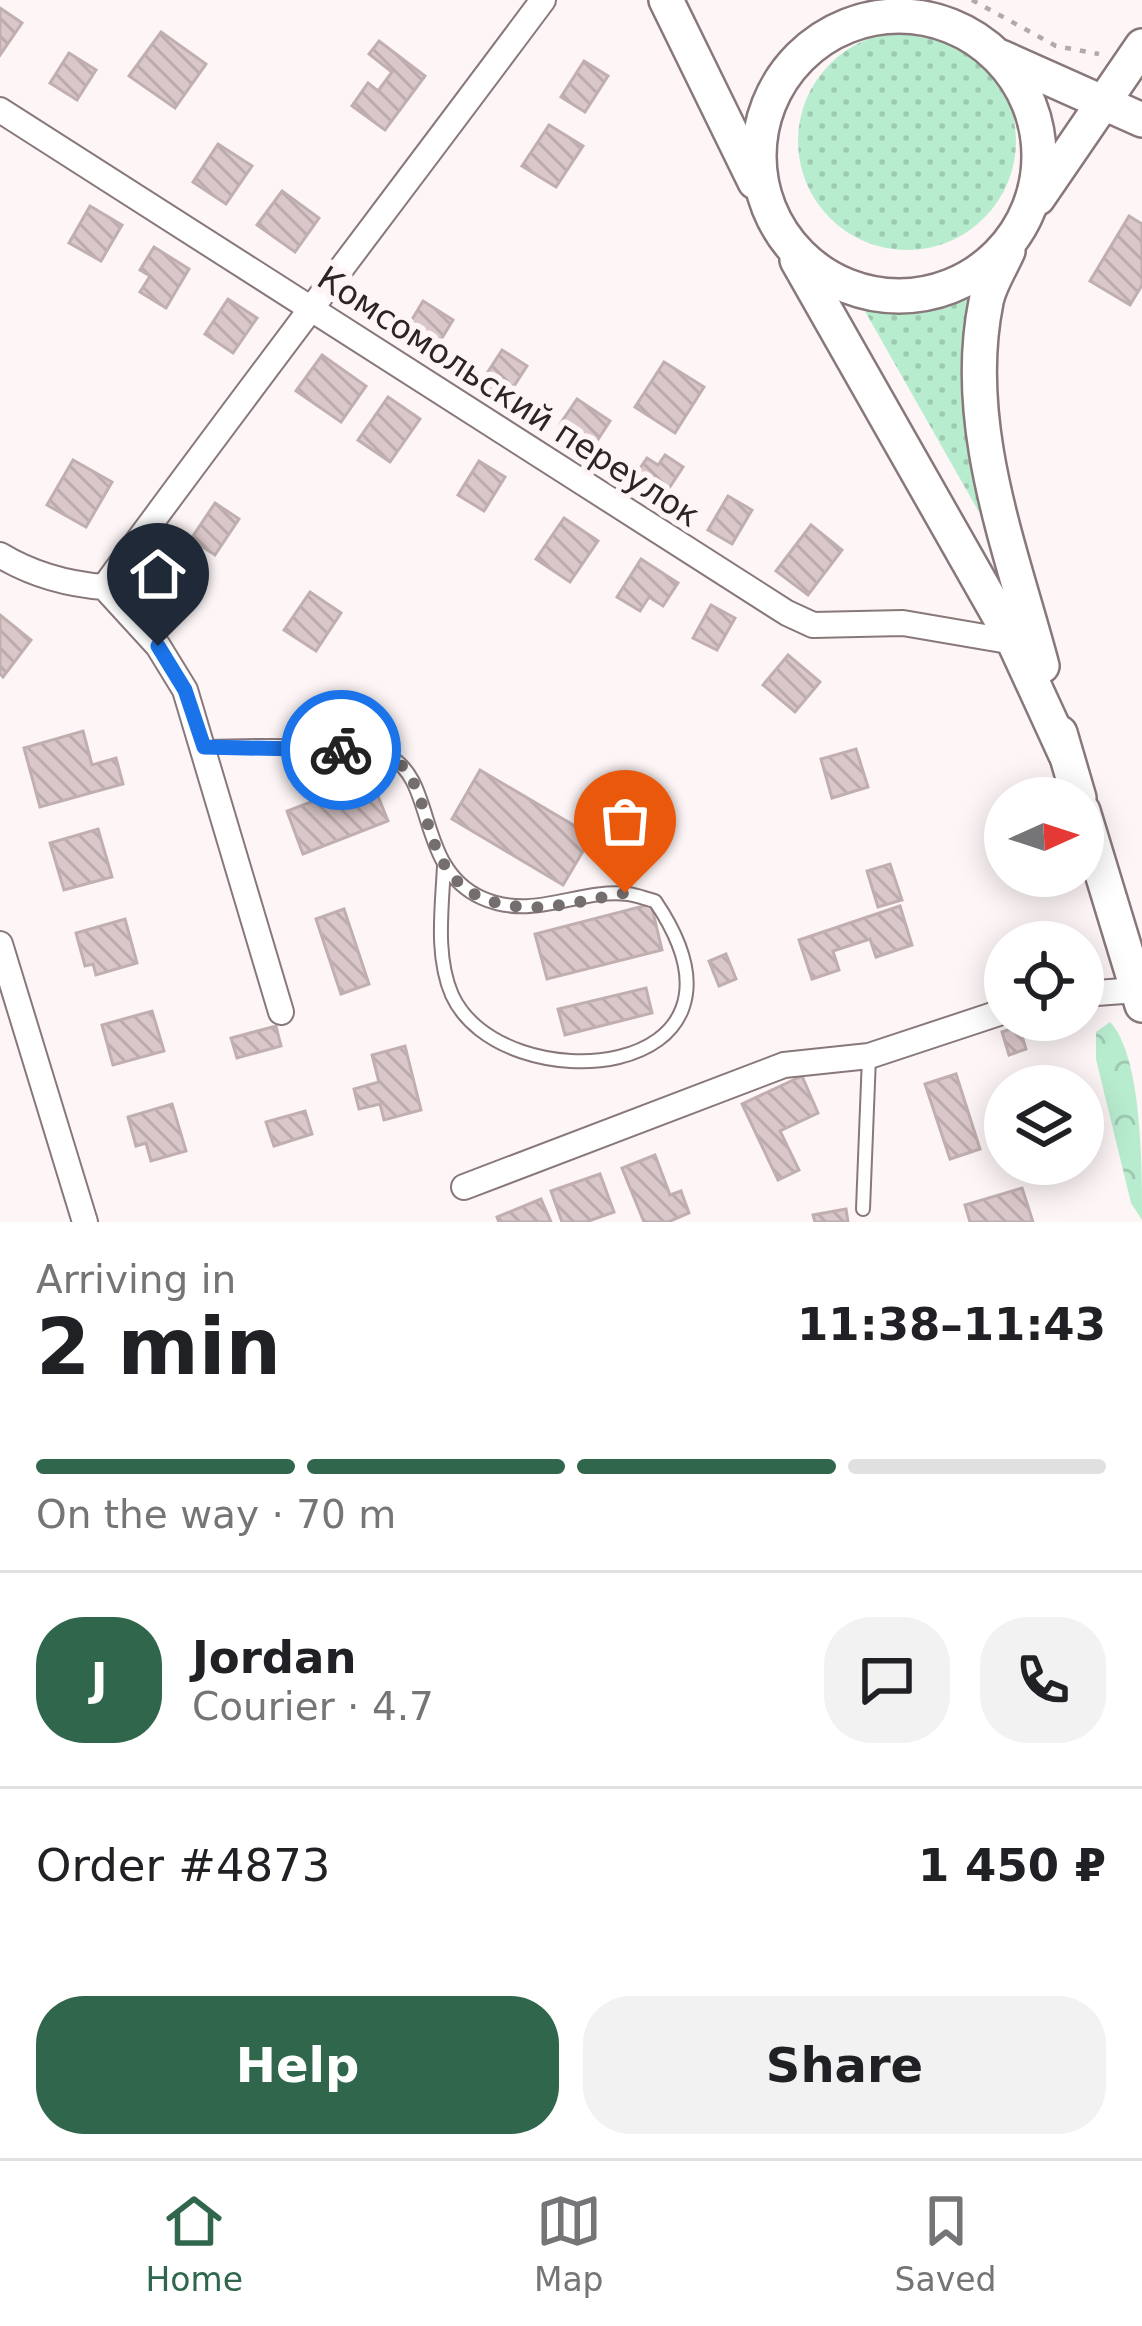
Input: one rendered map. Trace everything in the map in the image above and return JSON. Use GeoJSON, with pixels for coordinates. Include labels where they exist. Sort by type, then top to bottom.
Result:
{"type":"FeatureCollection","features":[{"type":"Feature","properties":{"kind":"main road"},"geometry":{"type":"LineString","coordinates":[[666,0],[767,207],[1014,643],[1065,753]]}},
{"type":"Feature","properties":{"kind":"main road"},"geometry":{"type":"LineString","coordinates":[[910,0],[969,16],[1022,87],[1036,127],[1039,168],[1023,221],[986,298],[977,374],[983,441],[1072,777]]}},
{"type":"Feature","properties":{"kind":"main road"},"geometry":{"type":"LineString","coordinates":[[767,207],[758,159],[765,111],[789,68],[826,35],[871,18],[969,16]]}},
{"type":"Feature","properties":{"kind":"main road"},"geometry":{"type":"LineString","coordinates":[[784,238],[817,270],[857,290],[902,297],[946,289],[986,267],[1023,221],[1142,46]]}},
{"type":"Feature","properties":{"kind":"main road"},"geometry":{"type":"LineString","coordinates":[[996,54],[1142,120]]}},
{"type":"Feature","properties":{"kind":"main road"},"geometry":{"type":"LineString","coordinates":[[1104,880],[1140,997]]}},
{"type":"Feature","properties":{"kind":"street"},"geometry":{"type":"LineString","coordinates":[[104,587],[543,0]]}},
{"type":"Feature","properties":{"kind":"street","name":"Комсомольский переулок"},"geometry":{"type":"LineString","coordinates":[[0,110],[787,613],[813,625],[903,622],[1014,643]]}},
{"type":"Feature","properties":{"kind":"street"},"geometry":{"type":"LineString","coordinates":[[0,555],[23,569],[70,584],[104,587],[158,646],[185,690],[281,1012]]}},
{"type":"Feature","properties":{"kind":"street"},"geometry":{"type":"LineString","coordinates":[[0,944],[85,1222]]}},
{"type":"Feature","properties":{"kind":"street"},"geometry":{"type":"LineString","coordinates":[[1104,995],[1140,997]]}},
{"type":"Feature","properties":{"kind":"street"},"geometry":{"type":"LineString","coordinates":[[464,1187],[784,1065],[868,1056],[984,1018]]}},
{"type":"Feature","properties":{"kind":"lane"},"geometry":{"type":"LineString","coordinates":[[204,747],[368,751],[387,755],[408,775],[444,866],[441,940],[453,998],[471,1024],[509,1048],[555,1060],[629,1056],[654,1047],[671,1030],[682,1011],[684,959],[676,933],[655,901],[625,893],[526,908],[478,896],[444,866]]}},
{"type":"Feature","properties":{"kind":"lane"},"geometry":{"type":"LineString","coordinates":[[863,1209],[868,1056]]}},
{"type":"Feature","properties":{"kind":"path"},"geometry":{"type":"LineString","coordinates":[[969,16],[1056,46],[1095,55],[1108,52]]}},
{"type":"Feature","properties":{"kind":"green space"},"geometry":{"type":"Polygon","coordinates":[[[907,32],[949,41],[984,64],[1007,99],[1016,141],[1007,183],[984,218],[949,241],[907,250],[865,241],[830,218],[807,183],[798,141],[807,99],[830,64],[865,41],[907,32]]]}},
{"type":"Feature","properties":{"kind":"green space"},"geometry":{"type":"Polygon","coordinates":[[[972,291],[962,362],[964,396],[977,464],[1009,565],[862,306],[918,309],[972,291]]]}},
{"type":"Feature","properties":{"kind":"green space"},"geometry":{"type":"Polygon","coordinates":[[[1110,1022],[1121,1038],[1134,1085],[1142,1220],[1131,1203],[1104,1092],[1104,1065],[1097,1065],[1096,1059],[1096,1041],[1104,1041],[1104,1026],[1110,1022]]]}},
{"type":"Feature","properties":{"kind":"building"},"geometry":{"type":"Polygon","coordinates":[[[0,8],[22,23],[0,55],[0,8]]]}},
{"type":"Feature","properties":{"kind":"building"},"geometry":{"type":"Polygon","coordinates":[[[161,32],[206,64],[175,108],[129,76],[161,32]]]}},
{"type":"Feature","properties":{"kind":"building"},"geometry":{"type":"Polygon","coordinates":[[[379,41],[425,76],[385,130],[352,106],[368,83],[378,91],[392,72],[369,54],[379,41]]]}},
{"type":"Feature","properties":{"kind":"building"},"geometry":{"type":"Polygon","coordinates":[[[69,53],[96,70],[77,100],[50,83],[69,53]]]}},
{"type":"Feature","properties":{"kind":"building"},"geometry":{"type":"Polygon","coordinates":[[[584,61],[608,76],[585,112],[561,97],[584,61]]]}},
{"type":"Feature","properties":{"kind":"building"},"geometry":{"type":"Polygon","coordinates":[[[549,125],[583,146],[556,187],[522,166],[549,125]]]}},
{"type":"Feature","properties":{"kind":"building"},"geometry":{"type":"Polygon","coordinates":[[[218,144],[252,166],[226,204],[193,182],[218,144]]]}},
{"type":"Feature","properties":{"kind":"building"},"geometry":{"type":"Polygon","coordinates":[[[282,191],[319,218],[295,252],[257,225],[282,191]]]}},
{"type":"Feature","properties":{"kind":"building"},"geometry":{"type":"Polygon","coordinates":[[[90,206],[122,225],[101,261],[69,243],[90,206]]]}},
{"type":"Feature","properties":{"kind":"building"},"geometry":{"type":"Polygon","coordinates":[[[1129,216],[1142,224],[1142,285],[1130,305],[1090,281],[1129,216]]]}},
{"type":"Feature","properties":{"kind":"building"},"geometry":{"type":"Polygon","coordinates":[[[154,247],[189,269],[166,308],[140,292],[150,276],[140,270],[154,247]]]}},
{"type":"Feature","properties":{"kind":"building"},"geometry":{"type":"Polygon","coordinates":[[[228,299],[257,318],[233,353],[205,334],[228,299]]]}},
{"type":"Feature","properties":{"kind":"building"},"geometry":{"type":"Polygon","coordinates":[[[423,301],[453,320],[434,351],[404,333],[423,301]]]}},
{"type":"Feature","properties":{"kind":"building"},"geometry":{"type":"Polygon","coordinates":[[[502,350],[527,366],[505,400],[480,384],[502,350]]]}},
{"type":"Feature","properties":{"kind":"building"},"geometry":{"type":"Polygon","coordinates":[[[322,355],[366,386],[341,422],[296,391],[322,355]]]}},
{"type":"Feature","properties":{"kind":"building"},"geometry":{"type":"Polygon","coordinates":[[[664,362],[704,387],[675,433],[635,407],[664,362]]]}},
{"type":"Feature","properties":{"kind":"building"},"geometry":{"type":"Polygon","coordinates":[[[388,397],[420,419],[390,462],[358,440],[388,397]]]}},
{"type":"Feature","properties":{"kind":"building"},"geometry":{"type":"Polygon","coordinates":[[[577,399],[610,421],[586,458],[566,444],[573,433],[560,424],[577,399]]]}},
{"type":"Feature","properties":{"kind":"building"},"geometry":{"type":"Polygon","coordinates":[[[665,455],[683,467],[660,502],[630,483],[647,458],[658,465],[665,455]]]}},
{"type":"Feature","properties":{"kind":"building"},"geometry":{"type":"Polygon","coordinates":[[[73,460],[112,482],[86,527],[47,505],[73,460]]]}},
{"type":"Feature","properties":{"kind":"building"},"geometry":{"type":"Polygon","coordinates":[[[479,461],[505,477],[484,511],[458,495],[479,461]]]}},
{"type":"Feature","properties":{"kind":"building"},"geometry":{"type":"Polygon","coordinates":[[[728,496],[752,510],[732,544],[708,530],[728,496]]]}},
{"type":"Feature","properties":{"kind":"building"},"geometry":{"type":"Polygon","coordinates":[[[215,503],[239,519],[215,555],[191,539],[215,503]]]}},
{"type":"Feature","properties":{"kind":"building"},"geometry":{"type":"Polygon","coordinates":[[[564,518],[598,541],[570,582],[536,559],[564,518]]]}},
{"type":"Feature","properties":{"kind":"building"},"geometry":{"type":"Polygon","coordinates":[[[811,525],[842,550],[808,595],[776,571],[811,525]]]}},
{"type":"Feature","properties":{"kind":"building"},"geometry":{"type":"Polygon","coordinates":[[[641,559],[678,583],[663,606],[649,597],[640,611],[617,597],[641,559]]]}},
{"type":"Feature","properties":{"kind":"building"},"geometry":{"type":"Polygon","coordinates":[[[310,592],[341,613],[316,651],[284,630],[310,592]]]}},
{"type":"Feature","properties":{"kind":"building"},"geometry":{"type":"Polygon","coordinates":[[[711,605],[735,618],[717,650],[693,638],[711,605]]]}},
{"type":"Feature","properties":{"kind":"building"},"geometry":{"type":"Polygon","coordinates":[[[0,615],[31,640],[3,677],[0,674],[0,615]]]}},
{"type":"Feature","properties":{"kind":"building"},"geometry":{"type":"Polygon","coordinates":[[[788,655],[820,682],[795,712],[763,685],[788,655]]]}},
{"type":"Feature","properties":{"kind":"building"},"geometry":{"type":"Polygon","coordinates":[[[83,731],[92,765],[116,758],[123,784],[40,807],[24,748],[83,731]]]}},
{"type":"Feature","properties":{"kind":"building"},"geometry":{"type":"Polygon","coordinates":[[[856,749],[868,787],[832,798],[821,759],[856,749]]]}},
{"type":"Feature","properties":{"kind":"building"},"geometry":{"type":"Polygon","coordinates":[[[480,770],[592,836],[563,885],[452,819],[480,770]]]}},
{"type":"Feature","properties":{"kind":"building"},"geometry":{"type":"Polygon","coordinates":[[[371,779],[388,821],[303,854],[287,811],[371,779]]]}},
{"type":"Feature","properties":{"kind":"building"},"geometry":{"type":"Polygon","coordinates":[[[98,829],[112,877],[64,890],[50,843],[98,829]]]}},
{"type":"Feature","properties":{"kind":"building"},"geometry":{"type":"Polygon","coordinates":[[[890,864],[902,900],[878,907],[867,871],[890,864]]]}},
{"type":"Feature","properties":{"kind":"building"},"geometry":{"type":"Polygon","coordinates":[[[651,904],[662,950],[547,979],[535,934],[651,904]]]}},
{"type":"Feature","properties":{"kind":"building"},"geometry":{"type":"Polygon","coordinates":[[[900,906],[912,945],[876,957],[870,939],[833,951],[839,970],[812,979],[799,940],[900,906]]]}},
{"type":"Feature","properties":{"kind":"building"},"geometry":{"type":"Polygon","coordinates":[[[344,909],[369,984],[341,994],[316,919],[344,909]]]}},
{"type":"Feature","properties":{"kind":"building"},"geometry":{"type":"Polygon","coordinates":[[[125,919],[137,963],[96,975],[93,964],[85,966],[76,933],[125,919]]]}},
{"type":"Feature","properties":{"kind":"building"},"geometry":{"type":"Polygon","coordinates":[[[726,954],[736,979],[719,986],[709,961],[726,954]]]}},
{"type":"Feature","properties":{"kind":"building"},"geometry":{"type":"Polygon","coordinates":[[[646,988],[652,1013],[565,1035],[558,1009],[646,988]]]}},
{"type":"Feature","properties":{"kind":"building"},"geometry":{"type":"Polygon","coordinates":[[[152,1011],[164,1051],[113,1065],[102,1025],[152,1011]]]}},
{"type":"Feature","properties":{"kind":"building"},"geometry":{"type":"Polygon","coordinates":[[[276,1026],[281,1046],[237,1058],[231,1038],[276,1026]]]}},
{"type":"Feature","properties":{"kind":"building"},"geometry":{"type":"Polygon","coordinates":[[[1005,1041],[1024,1041],[1026,1049],[1009,1055],[1005,1041]]]}},
{"type":"Feature","properties":{"kind":"building"},"geometry":{"type":"Polygon","coordinates":[[[405,1046],[421,1110],[384,1120],[380,1104],[359,1109],[354,1089],[379,1082],[372,1055],[405,1046]]]}},
{"type":"Feature","properties":{"kind":"building"},"geometry":{"type":"Polygon","coordinates":[[[956,1074],[980,1149],[950,1159],[925,1084],[956,1074]]]}},
{"type":"Feature","properties":{"kind":"building"},"geometry":{"type":"Polygon","coordinates":[[[802,1076],[818,1113],[780,1131],[799,1170],[778,1180],[742,1104],[802,1076]]]}},
{"type":"Feature","properties":{"kind":"building"},"geometry":{"type":"Polygon","coordinates":[[[172,1104],[186,1151],[151,1161],[146,1143],[136,1146],[128,1117],[172,1104]]]}},
{"type":"Feature","properties":{"kind":"building"},"geometry":{"type":"Polygon","coordinates":[[[305,1111],[312,1134],[274,1146],[266,1122],[305,1111]]]}},
{"type":"Feature","properties":{"kind":"building"},"geometry":{"type":"Polygon","coordinates":[[[655,1155],[670,1195],[681,1191],[689,1213],[668,1222],[644,1222],[622,1168],[655,1155]]]}},
{"type":"Feature","properties":{"kind":"building"},"geometry":{"type":"Polygon","coordinates":[[[600,1174],[614,1212],[586,1222],[562,1222],[551,1191],[600,1174]]]}},
{"type":"Feature","properties":{"kind":"building"},"geometry":{"type":"Polygon","coordinates":[[[1022,1188],[1033,1222],[970,1222],[965,1205],[1022,1188]]]}},
{"type":"Feature","properties":{"kind":"building"},"geometry":{"type":"Polygon","coordinates":[[[541,1199],[551,1222],[499,1222],[497,1217],[541,1199]]]}},
{"type":"Feature","properties":{"kind":"building"},"geometry":{"type":"Polygon","coordinates":[[[846,1209],[848,1222],[815,1222],[813,1215],[846,1209]]]}},
{"type":"Feature","properties":{"kind":"way so far"},"geometry":{"type":"LineString","coordinates":[[341,750],[387,755],[399,764],[422,805],[444,866],[478,896],[526,908],[625,893]]}},
{"type":"Feature","properties":{"kind":"route"},"geometry":{"type":"LineString","coordinates":[[158,646],[185,690],[204,747],[341,750]]}}]}
